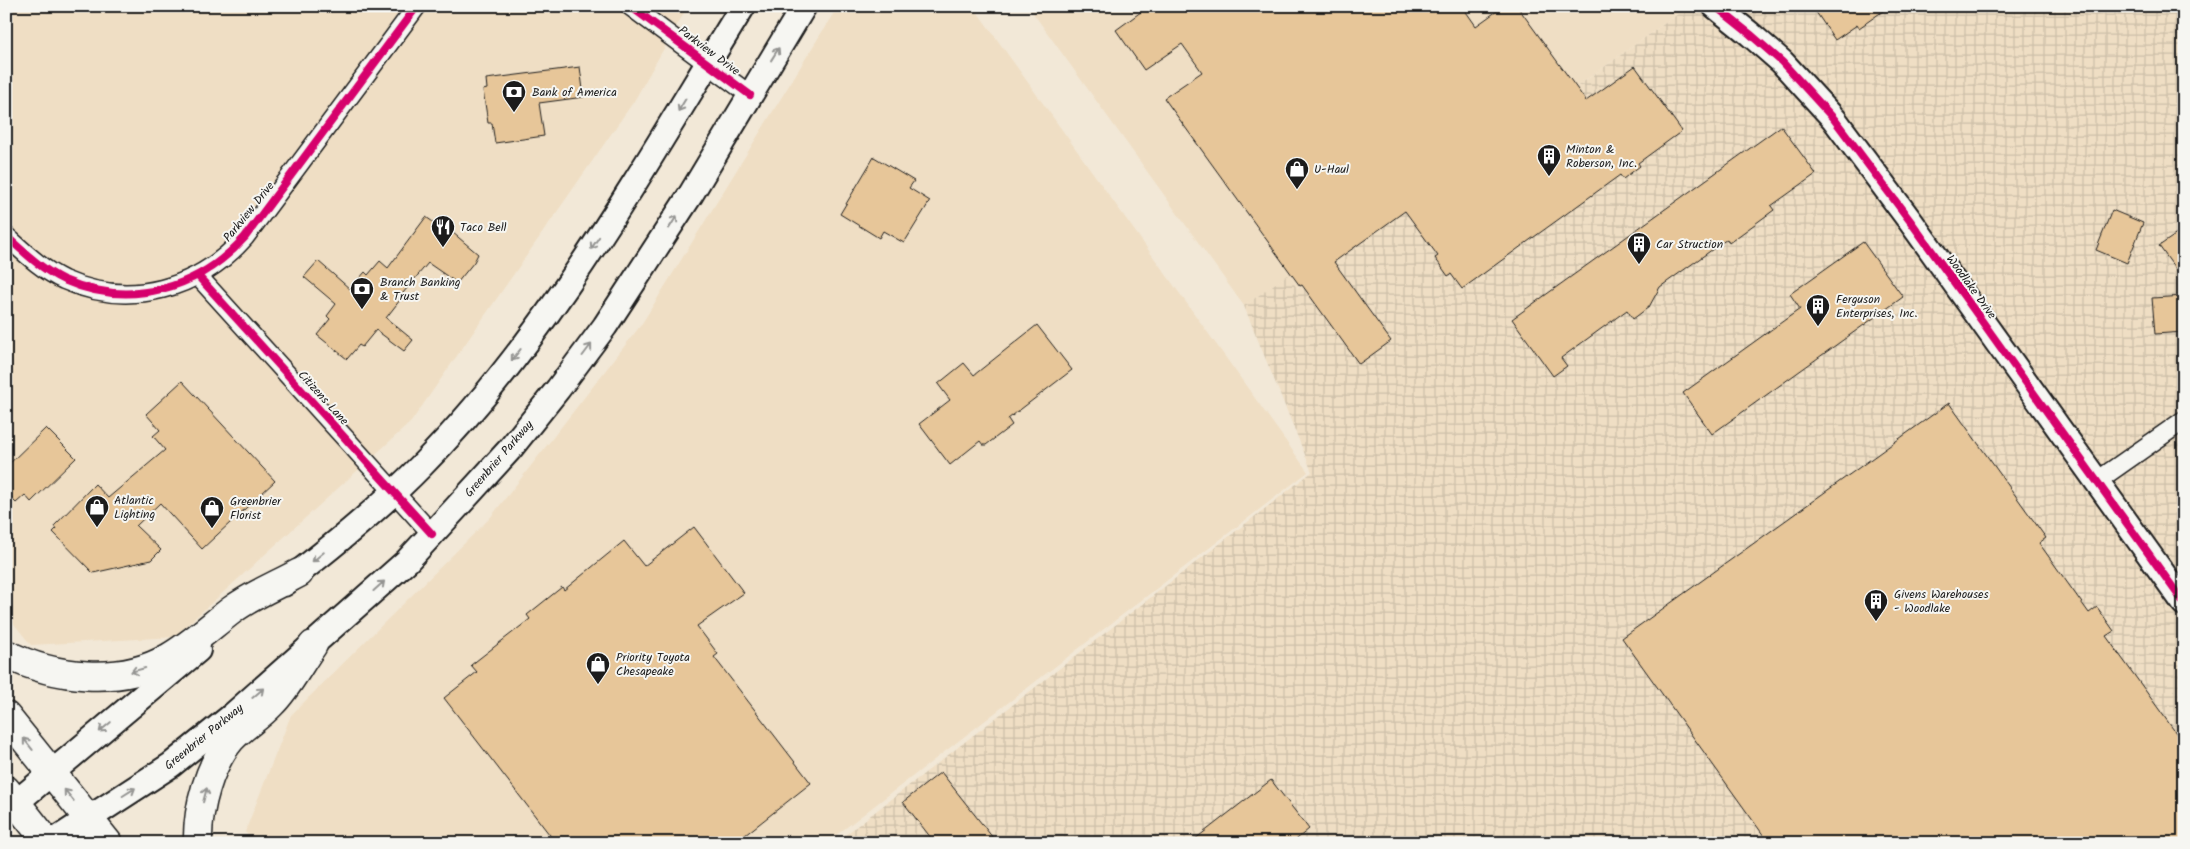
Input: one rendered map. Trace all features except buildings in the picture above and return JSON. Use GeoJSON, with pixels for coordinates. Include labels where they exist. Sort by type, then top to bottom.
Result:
{"type":"FeatureCollection","features":[{"type":"Feature","properties":{"kind":"main road"},"geometry":{"type":"LineString","coordinates":[[49,843],[10,801],[50,772],[183,662],[299,572],[360,522],[422,466],[461,423],[542,321],[650,158],[743,6]]}},
{"type":"Feature","properties":{"kind":"main road","name":"Greenbrier Parkway"},"geometry":{"type":"LineString","coordinates":[[49,843],[171,765],[233,715],[407,561],[510,448],[558,389],[605,326],[691,194],[804,6]]}},
{"type":"Feature","properties":{"kind":"main road","name":"Woodlake Drive"},"geometry":{"type":"LineString","coordinates":[[1716,6],[1782,62],[1834,119],[1911,222],[2184,603]]}},
{"type":"Feature","properties":{"kind":"main road"},"geometry":{"type":"LineString","coordinates":[[6,654],[60,673],[113,675],[134,672],[167,659],[185,648],[234,609],[299,572]]}},
{"type":"Feature","properties":{"kind":"main road"},"geometry":{"type":"LineString","coordinates":[[198,843],[201,811],[217,762],[230,741],[272,704],[313,645]]}},
{"type":"Feature","properties":{"kind":"main road"},"geometry":{"type":"LineString","coordinates":[[6,716],[108,843]]}},
{"type":"Feature","properties":{"kind":"street","name":"Parkview Drive"},"geometry":{"type":"LineString","coordinates":[[6,236],[35,262],[64,280],[98,290],[132,293],[157,290],[198,276],[220,262],[245,237],[417,6]]}},
{"type":"Feature","properties":{"kind":"street","name":"Parkview Drive"},"geometry":{"type":"LineString","coordinates":[[630,6],[750,95]]}},
{"type":"Feature","properties":{"kind":"street","name":"Citizens Lane"},"geometry":{"type":"LineString","coordinates":[[198,276],[432,534]]}},
{"type":"Feature","properties":{"kind":"street"},"geometry":{"type":"LineString","coordinates":[[2097,481],[2184,420]]}},
{"type":"Feature","properties":{"kind":"shaded area"},"geometry":{"type":"Polygon","coordinates":[[[6,6],[688,6],[634,101],[411,422],[174,637],[31,645],[6,614],[6,6]]]}},
{"type":"Feature","properties":{"kind":"shaded area"},"geometry":{"type":"Polygon","coordinates":[[[838,6],[973,6],[1308,472],[826,843],[255,843],[245,832],[291,715],[490,518],[641,325],[838,6]]]}},
{"type":"Feature","properties":{"kind":"shaded area","name":"U-Haul"},"geometry":{"type":"Polygon","coordinates":[[[1028,6],[1689,6],[1296,288],[1287,276],[1244,306],[1028,6]]]}},
{"type":"Feature","properties":{"kind":"shaded area"},"geometry":{"type":"Polygon","coordinates":[[[1689,6],[2184,6],[2184,843],[835,843],[1312,472],[1244,306],[1287,275],[1297,288],[1689,6]]]}},
{"type":"Feature","properties":{"kind":"cycle path"},"geometry":{"type":"LineString","coordinates":[[6,236],[48,271],[64,280],[89,289],[114,293],[138,293],[162,289],[185,281],[207,270],[227,255],[245,237],[417,6]]}},
{"type":"Feature","properties":{"kind":"cycle path"},"geometry":{"type":"LineString","coordinates":[[630,6],[750,95]]}},
{"type":"Feature","properties":{"kind":"cycle path"},"geometry":{"type":"LineString","coordinates":[[1715,6],[1782,62],[1834,119],[1911,222],[2184,603]]}},
{"type":"Feature","properties":{"kind":"cycle path"},"geometry":{"type":"LineString","coordinates":[[198,276],[432,534]]}},
{"type":"Feature","properties":{"kind":"place","name":"Bank of America"},"geometry":{"type":"Point","coordinates":[514,113]}},
{"type":"Feature","properties":{"kind":"place","name":"Minton & Roberson, Inc."},"geometry":{"type":"Point","coordinates":[1549,177]}},
{"type":"Feature","properties":{"kind":"place","name":"U-Haul"},"geometry":{"type":"Point","coordinates":[1297,190]}},
{"type":"Feature","properties":{"kind":"place","name":"Taco Bell"},"geometry":{"type":"Point","coordinates":[443,248]}},
{"type":"Feature","properties":{"kind":"place","name":"Car Struction"},"geometry":{"type":"Point","coordinates":[1639,265]}},
{"type":"Feature","properties":{"kind":"place","name":"Branch Banking & Trust"},"geometry":{"type":"Point","coordinates":[362,310]}},
{"type":"Feature","properties":{"kind":"place","name":"Ferguson Enterprises, Inc."},"geometry":{"type":"Point","coordinates":[1818,327]}},
{"type":"Feature","properties":{"kind":"place","name":"Atlantic Lighting"},"geometry":{"type":"Point","coordinates":[97,528]}},
{"type":"Feature","properties":{"kind":"place","name":"Greenbrier Florist"},"geometry":{"type":"Point","coordinates":[212,529]}},
{"type":"Feature","properties":{"kind":"place","name":"Givens Warehouses - Woodlake"},"geometry":{"type":"Point","coordinates":[1876,622]}},
{"type":"Feature","properties":{"kind":"place","name":"Priority Toyota Chesapeake"},"geometry":{"type":"Point","coordinates":[598,685]}}]}
